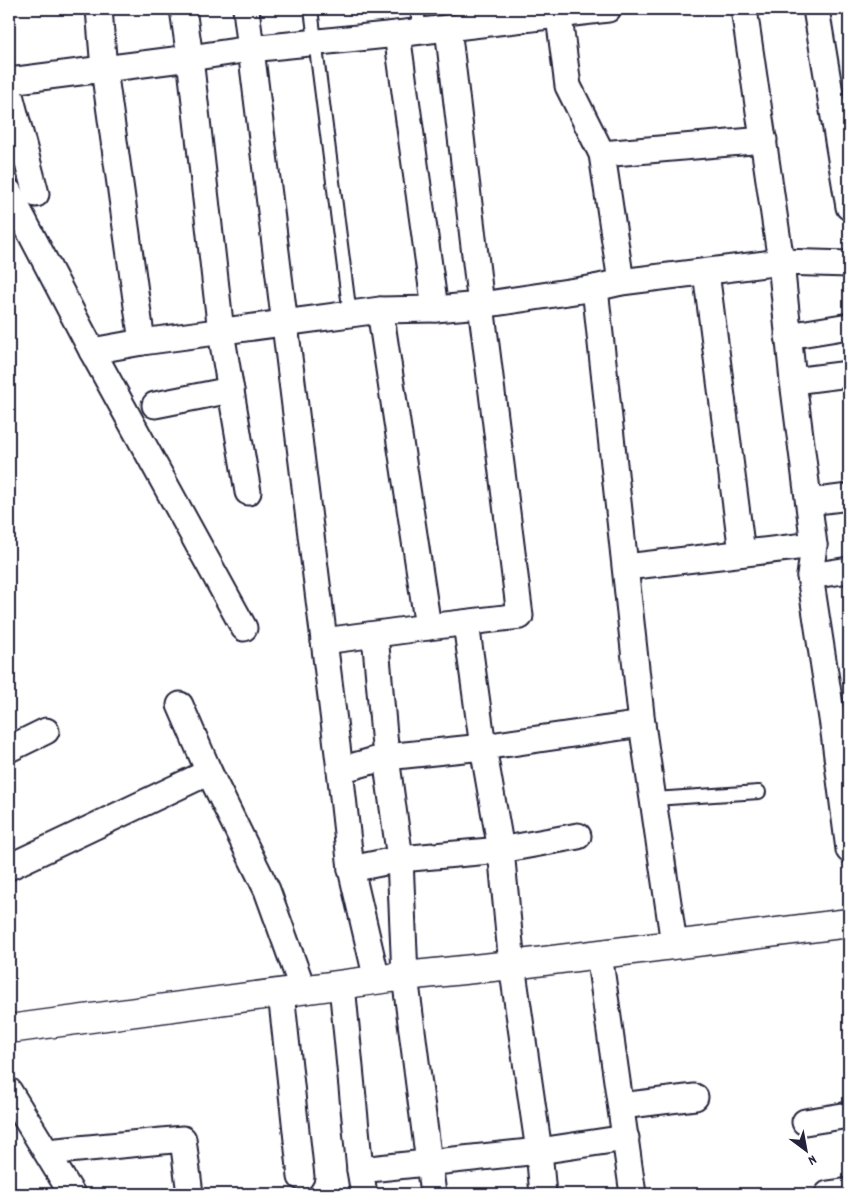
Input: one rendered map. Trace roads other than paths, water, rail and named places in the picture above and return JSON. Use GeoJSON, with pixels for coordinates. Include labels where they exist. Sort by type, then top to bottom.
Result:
{"type":"FeatureCollection","features":[{"type":"Feature","properties":{"kind":"street"},"geometry":{"type":"LineString","coordinates":[[99,9],[104,69],[142,342]]}},
{"type":"Feature","properties":{"kind":"street"},"geometry":{"type":"LineString","coordinates":[[183,9],[221,332],[248,492]]}},
{"type":"Feature","properties":{"kind":"street"},"geometry":{"type":"LineString","coordinates":[[246,9],[351,868],[377,980]]}},
{"type":"Feature","properties":{"kind":"street"},"geometry":{"type":"LineString","coordinates":[[9,81],[250,49],[314,43],[411,25],[448,28],[558,12],[608,9]]}},
{"type":"Feature","properties":{"kind":"street"},"geometry":{"type":"LineString","coordinates":[[744,9],[781,262],[793,381],[809,502],[814,545],[810,576],[841,724],[849,850]]}},
{"type":"Feature","properties":{"kind":"street"},"geometry":{"type":"LineString","coordinates":[[816,9],[849,207]]}},
{"type":"Feature","properties":{"kind":"street"},"geometry":{"type":"LineString","coordinates":[[558,12],[568,86],[602,154],[621,282]]}},
{"type":"Feature","properties":{"kind":"street"},"geometry":{"type":"LineString","coordinates":[[411,25],[435,309]]}},
{"type":"Feature","properties":{"kind":"street"},"geometry":{"type":"LineString","coordinates":[[324,641],[520,616],[480,305],[448,28]]}},
{"type":"Feature","properties":{"kind":"street"},"geometry":{"type":"LineString","coordinates":[[9,90],[36,194]]}},
{"type":"Feature","properties":{"kind":"street"},"geometry":{"type":"LineString","coordinates":[[602,154],[764,140]]}},
{"type":"Feature","properties":{"kind":"street"},"geometry":{"type":"LineString","coordinates":[[9,192],[92,351],[244,628]]}},
{"type":"Feature","properties":{"kind":"street"},"geometry":{"type":"LineString","coordinates":[[92,351],[142,342],[380,310],[435,309],[480,305],[595,288],[621,282],[781,262],[849,264]]}},
{"type":"Feature","properties":{"kind":"street"},"geometry":{"type":"LineString","coordinates":[[706,272],[742,553]]}},
{"type":"Feature","properties":{"kind":"street"},"geometry":{"type":"LineString","coordinates":[[595,288],[642,724],[674,944]]}},
{"type":"Feature","properties":{"kind":"street"},"geometry":{"type":"LineString","coordinates":[[380,310],[428,627]]}},
{"type":"Feature","properties":{"kind":"street"},"geometry":{"type":"LineString","coordinates":[[788,336],[849,326]]}},
{"type":"Feature","properties":{"kind":"street"},"geometry":{"type":"LineString","coordinates":[[793,381],[849,374]]}},
{"type":"Feature","properties":{"kind":"street"},"geometry":{"type":"LineString","coordinates":[[155,405],[231,390]]}},
{"type":"Feature","properties":{"kind":"street"},"geometry":{"type":"LineString","coordinates":[[809,502],[849,497]]}},
{"type":"Feature","properties":{"kind":"street"},"geometry":{"type":"LineString","coordinates":[[626,566],[814,545]]}},
{"type":"Feature","properties":{"kind":"street"},"geometry":{"type":"LineString","coordinates":[[810,576],[849,570]]}},
{"type":"Feature","properties":{"kind":"street"},"geometry":{"type":"LineString","coordinates":[[466,623],[483,747],[502,850],[512,965],[539,1151],[543,1194]]}},
{"type":"Feature","properties":{"kind":"street"},"geometry":{"type":"LineString","coordinates":[[375,635],[386,756],[400,859],[405,976],[433,1194]]}},
{"type":"Feature","properties":{"kind":"street"},"geometry":{"type":"LineString","coordinates":[[180,705],[209,772],[267,890],[292,991],[301,1177]]}},
{"type":"Feature","properties":{"kind":"street"},"geometry":{"type":"LineString","coordinates":[[340,770],[386,756],[483,747],[642,724]]}},
{"type":"Feature","properties":{"kind":"street"},"geometry":{"type":"LineString","coordinates":[[9,749],[46,731]]}},
{"type":"Feature","properties":{"kind":"street"},"geometry":{"type":"LineString","coordinates":[[9,867],[209,772]]}},
{"type":"Feature","properties":{"kind":"street"},"geometry":{"type":"LineString","coordinates":[[351,868],[400,859],[502,850],[578,836]]}},
{"type":"Feature","properties":{"kind":"street"},"geometry":{"type":"LineString","coordinates":[[9,1029],[405,976],[512,965],[849,922]]}},
{"type":"Feature","properties":{"kind":"street"},"geometry":{"type":"LineString","coordinates":[[599,954],[633,1194]]}},
{"type":"Feature","properties":{"kind":"street"},"geometry":{"type":"LineString","coordinates":[[342,985],[364,1194]]}},
{"type":"Feature","properties":{"kind":"street"},"geometry":{"type":"LineString","coordinates":[[9,1090],[71,1194]]}},
{"type":"Feature","properties":{"kind":"street"},"geometry":{"type":"LineString","coordinates":[[621,1106],[695,1097]]}},
{"type":"Feature","properties":{"kind":"street"},"geometry":{"type":"LineString","coordinates":[[806,1122],[849,1115]]}},
{"type":"Feature","properties":{"kind":"street"},"geometry":{"type":"LineString","coordinates":[[360,1170],[539,1151],[626,1138]]}},
{"type":"Feature","properties":{"kind":"street"},"geometry":{"type":"LineString","coordinates":[[47,1152],[183,1139],[190,1194]]}},
{"type":"Feature","properties":{"kind":"street"},"geometry":{"type":"LineString","coordinates":[[828,1194],[849,1191]]}},
{"type":"Feature","properties":{"kind":"lane"},"geometry":{"type":"LineString","coordinates":[[311,9],[350,315]]}},
{"type":"Feature","properties":{"kind":"lane"},"geometry":{"type":"LineString","coordinates":[[654,799],[759,792]]}}]}
